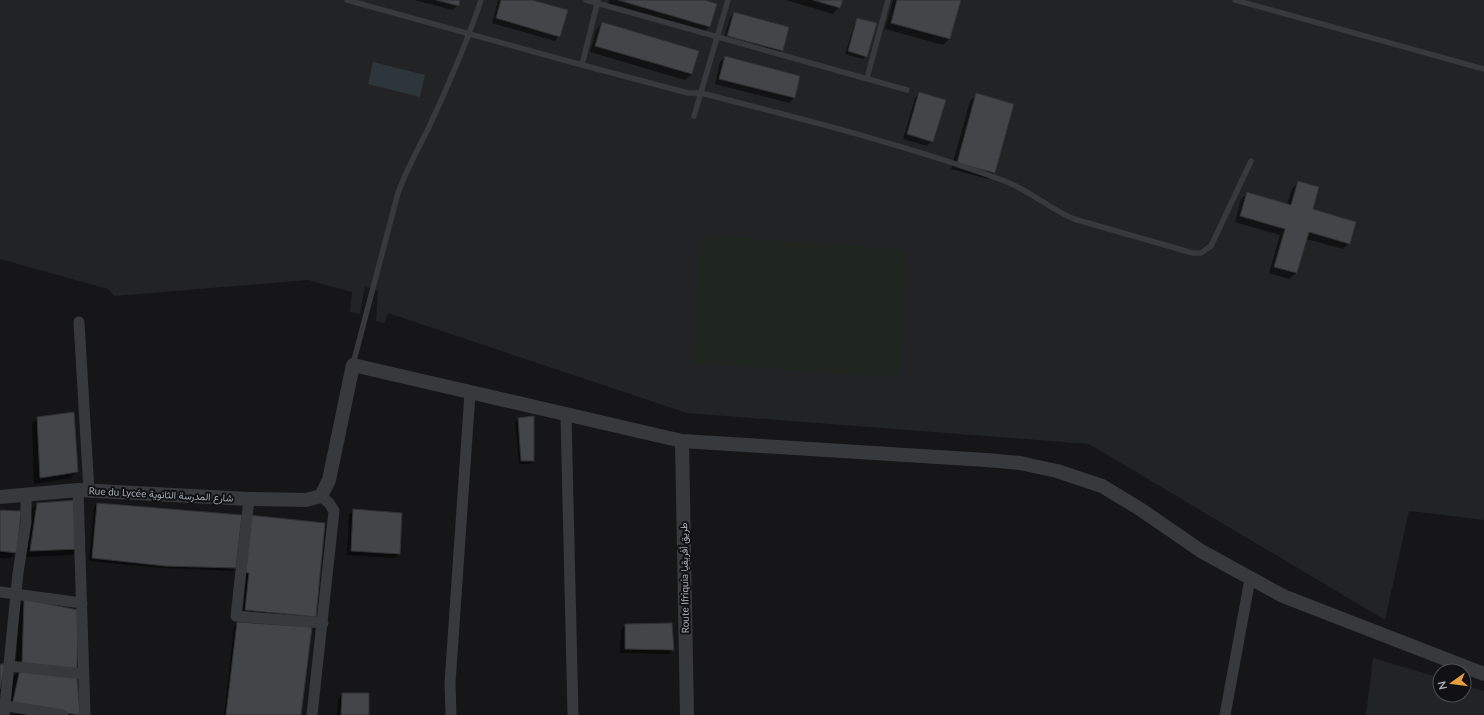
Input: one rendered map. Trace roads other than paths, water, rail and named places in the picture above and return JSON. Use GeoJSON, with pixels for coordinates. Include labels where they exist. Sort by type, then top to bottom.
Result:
{"type":"FeatureCollection","features":[{"type":"Feature","properties":{"kind":"street"},"geometry":{"type":"LineString","coordinates":[[79,322],[84,490],[82,603],[85,715]]}},
{"type":"Feature","properties":{"kind":"street"},"geometry":{"type":"LineString","coordinates":[[312,715],[334,511],[329,503],[321,496],[329,480],[353,365],[682,441],[986,460],[1020,463],[1057,471],[1102,486],[1140,509],[1201,551],[1283,596],[1484,674]]}},
{"type":"Feature","properties":{"kind":"street"},"geometry":{"type":"LineString","coordinates":[[451,715],[450,683],[470,393]]}},
{"type":"Feature","properties":{"kind":"street"},"geometry":{"type":"LineString","coordinates":[[566,415],[572,715]]}},
{"type":"Feature","properties":{"kind":"street","name":"Route Ifriquia طريق أفريقيا"},"geometry":{"type":"LineString","coordinates":[[682,441],[686,715]]}},
{"type":"Feature","properties":{"kind":"street","name":"Rue du Lycée شارع المدرسة الثانوية"},"geometry":{"type":"LineString","coordinates":[[0,497],[84,490],[249,499],[306,500],[321,496]]}},
{"type":"Feature","properties":{"kind":"street"},"geometry":{"type":"LineString","coordinates":[[26,495],[26,522],[3,709],[63,715]]}},
{"type":"Feature","properties":{"kind":"street"},"geometry":{"type":"LineString","coordinates":[[249,499],[236,616],[322,623]]}},
{"type":"Feature","properties":{"kind":"street"},"geometry":{"type":"LineString","coordinates":[[1225,715],[1250,579]]}},
{"type":"Feature","properties":{"kind":"street"},"geometry":{"type":"LineString","coordinates":[[0,592],[82,603]]}},
{"type":"Feature","properties":{"kind":"street"},"geometry":{"type":"LineString","coordinates":[[9,666],[83,674]]}},
{"type":"Feature","properties":{"kind":"lane"},"geometry":{"type":"LineString","coordinates":[[347,0],[369,3],[470,35],[688,93],[701,93],[880,139],[1003,180],[1034,195],[1056,211],[1074,219],[1197,254],[1205,252],[1211,246],[1251,161]]}},
{"type":"Feature","properties":{"kind":"lane"},"geometry":{"type":"LineString","coordinates":[[353,365],[398,193],[414,153],[428,128],[470,35],[482,0]]}},
{"type":"Feature","properties":{"kind":"lane"},"geometry":{"type":"LineString","coordinates":[[586,0],[598,2],[907,90]]}},
{"type":"Feature","properties":{"kind":"lane"},"geometry":{"type":"LineString","coordinates":[[694,116],[728,0]]}},
{"type":"Feature","properties":{"kind":"lane"},"geometry":{"type":"LineString","coordinates":[[867,78],[888,0]]}},
{"type":"Feature","properties":{"kind":"lane"},"geometry":{"type":"LineString","coordinates":[[1235,0],[1484,69]]}},
{"type":"Feature","properties":{"kind":"lane"},"geometry":{"type":"LineString","coordinates":[[582,65],[598,2]]}}]}
